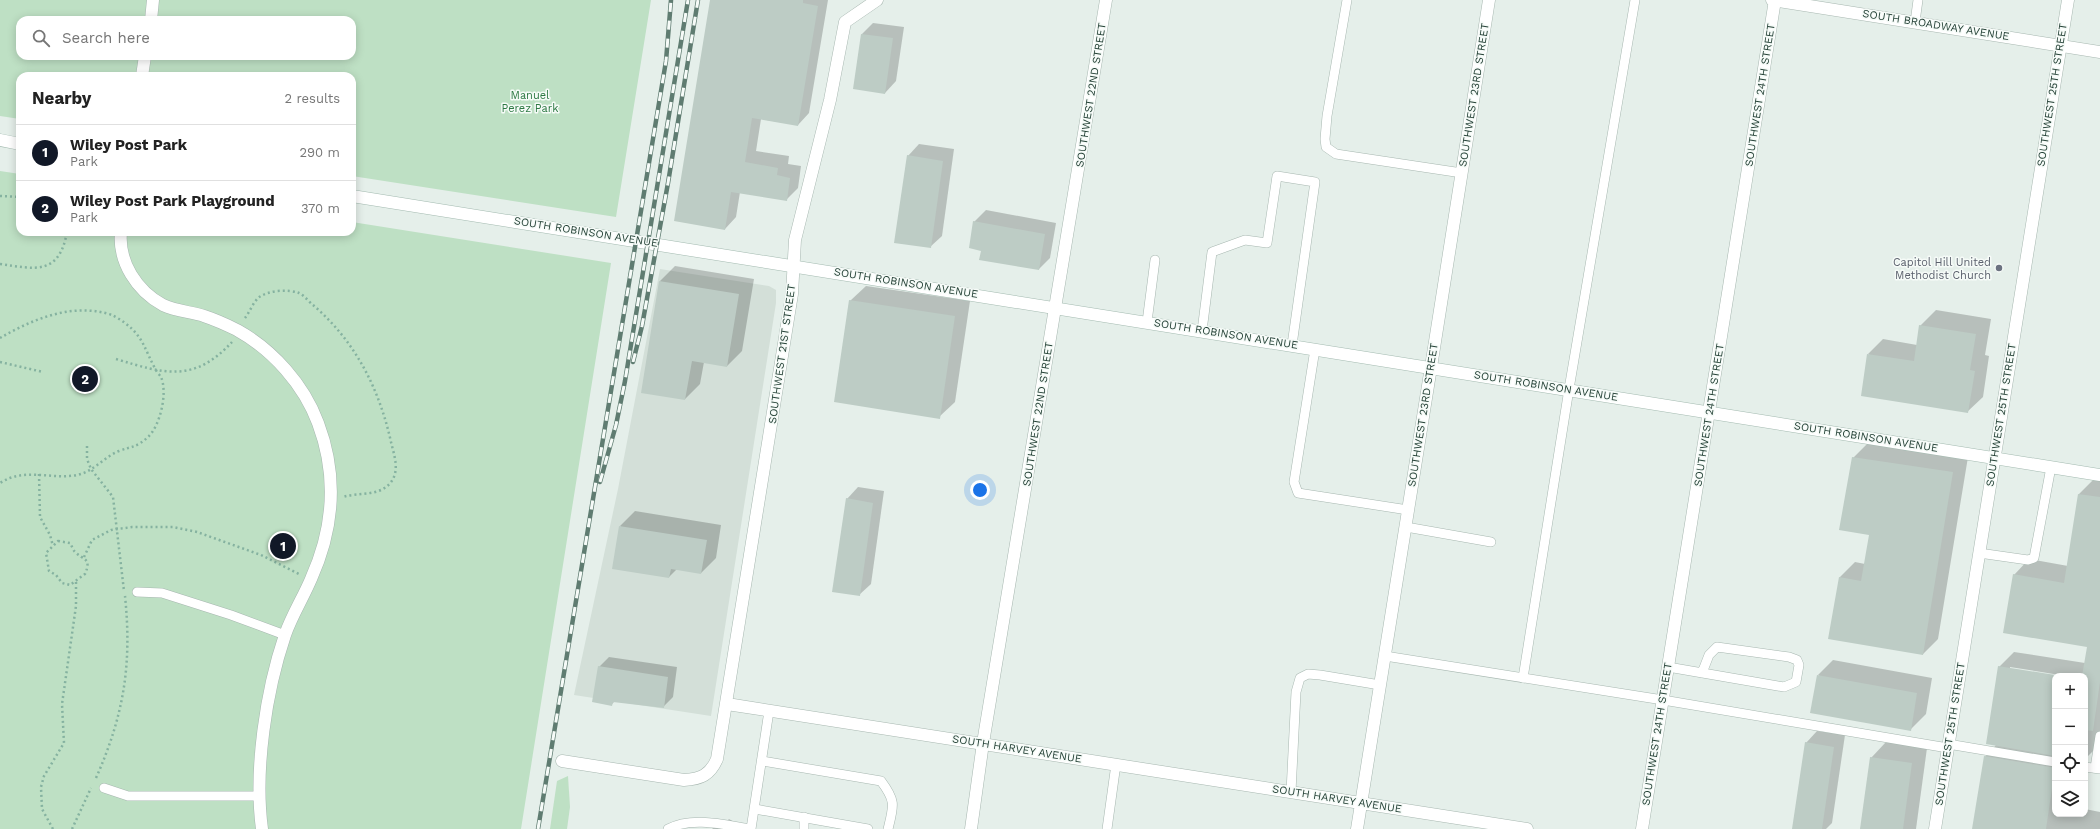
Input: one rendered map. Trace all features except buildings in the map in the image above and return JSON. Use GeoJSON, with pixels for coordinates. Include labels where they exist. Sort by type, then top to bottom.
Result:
{"type":"FeatureCollection","features":[{"type":"Feature","properties":{"kind":"street"},"geometry":{"type":"LineString","coordinates":[[151,16],[153,0]]}},
{"type":"Feature","properties":{"kind":"street","name":"SOUTHWEST 21ST STREET"},"geometry":{"type":"LineString","coordinates":[[727,704],[792,294],[795,240],[830,100],[845,22],[878,0]]}},
{"type":"Feature","properties":{"kind":"street","name":"SOUTHWEST 22ND STREET"},"geometry":{"type":"LineString","coordinates":[[971,829],[983,743],[1106,0]]}},
{"type":"Feature","properties":{"kind":"street","name":"SOUTHWEST 23RD STREET"},"geometry":{"type":"LineString","coordinates":[[1357,829],[1489,0]]}},
{"type":"Feature","properties":{"kind":"street","name":"SOUTH BROADWAY AVENUE"},"geometry":{"type":"LineString","coordinates":[[1774,0],[2100,52]]}},
{"type":"Feature","properties":{"kind":"street","name":"SOUTHWEST 24TH STREET"},"geometry":{"type":"LineString","coordinates":[[1642,829],[1710,412],[1774,0]]}},
{"type":"Feature","properties":{"kind":"street","name":"SOUTHWEST 25TH STREET"},"geometry":{"type":"LineString","coordinates":[[1935,829],[2068,0]]}},
{"type":"Feature","properties":{"kind":"street"},"geometry":{"type":"LineString","coordinates":[[143,72],[144,60]]}},
{"type":"Feature","properties":{"kind":"street"},"geometry":{"type":"LineString","coordinates":[[0,140],[16,143]]}},
{"type":"Feature","properties":{"kind":"street","name":"SOUTH ROBINSON AVENUE"},"geometry":{"type":"LineString","coordinates":[[356,197],[794,265],[2100,475]]}},
{"type":"Feature","properties":{"kind":"street"},"geometry":{"type":"LineString","coordinates":[[121,236],[120,243],[128,272],[147,293],[164,305],[205,316],[239,331],[261,346],[298,385],[318,422],[327,451],[332,483],[331,509],[327,534],[311,581],[285,635],[268,705],[261,753],[260,796],[262,829]]}},
{"type":"Feature","properties":{"kind":"street"},"geometry":{"type":"LineString","coordinates":[[562,761],[676,779],[700,778],[710,772],[717,759],[727,704]]}},
{"type":"Feature","properties":{"kind":"street","name":"SOUTH HARVEY AVENUE"},"geometry":{"type":"LineString","coordinates":[[727,704],[1527,829]]}},
{"type":"Feature","properties":{"kind":"lane"},"geometry":{"type":"LineString","coordinates":[[1347,0],[1327,116],[1324,140],[1326,147],[1336,154],[1462,173]]}},
{"type":"Feature","properties":{"kind":"lane"},"geometry":{"type":"LineString","coordinates":[[1524,678],[1569,389],[1635,0]]}},
{"type":"Feature","properties":{"kind":"lane"},"geometry":{"type":"LineString","coordinates":[[1915,22],[1918,0]]}},
{"type":"Feature","properties":{"kind":"lane"},"geometry":{"type":"LineString","coordinates":[[1202,331],[1212,252],[1245,240],[1267,243],[1277,176],[1315,182],[1292,345]]}},
{"type":"Feature","properties":{"kind":"lane"},"geometry":{"type":"LineString","coordinates":[[1147,322],[1155,260]]}},
{"type":"Feature","properties":{"kind":"lane"},"geometry":{"type":"LineString","coordinates":[[1315,349],[1294,482],[1298,493],[1408,510]]}},
{"type":"Feature","properties":{"kind":"lane"},"geometry":{"type":"LineString","coordinates":[[1979,553],[2028,560],[2034,558],[2051,467]]}},
{"type":"Feature","properties":{"kind":"lane"},"geometry":{"type":"LineString","coordinates":[[1406,527],[1492,542]]}},
{"type":"Feature","properties":{"kind":"lane"},"geometry":{"type":"LineString","coordinates":[[137,592],[162,593],[231,615],[285,635]]}},
{"type":"Feature","properties":{"kind":"lane"},"geometry":{"type":"LineString","coordinates":[[1668,667],[1702,673],[1784,686],[1796,682],[1799,665],[1797,660],[1789,656],[1717,647],[1709,655],[1702,673]]}},
{"type":"Feature","properties":{"kind":"lane"},"geometry":{"type":"LineString","coordinates":[[1385,656],[2052,762]]}},
{"type":"Feature","properties":{"kind":"lane"},"geometry":{"type":"LineString","coordinates":[[1291,792],[1296,692],[1300,678],[1308,674],[1320,675],[1380,685]]}},
{"type":"Feature","properties":{"kind":"lane"},"geometry":{"type":"LineString","coordinates":[[668,829],[677,824],[703,822],[751,829],[769,711]]}},
{"type":"Feature","properties":{"kind":"lane"},"geometry":{"type":"LineString","coordinates":[[2097,769],[2100,736]]}},
{"type":"Feature","properties":{"kind":"lane"},"geometry":{"type":"LineString","coordinates":[[762,761],[881,781],[891,794],[893,807],[888,829]]}},
{"type":"Feature","properties":{"kind":"lane"},"geometry":{"type":"LineString","coordinates":[[1107,829],[1116,764]]}},
{"type":"Feature","properties":{"kind":"lane"},"geometry":{"type":"LineString","coordinates":[[104,788],[128,796],[260,796]]}},
{"type":"Feature","properties":{"kind":"lane"},"geometry":{"type":"LineString","coordinates":[[755,809],[868,829]]}},
{"type":"Feature","properties":{"kind":"lane"},"geometry":{"type":"LineString","coordinates":[[804,817],[804,829]]}},
{"type":"Feature","properties":{"kind":"path"},"geometry":{"type":"LineString","coordinates":[[0,196],[16,197]]}},
{"type":"Feature","properties":{"kind":"path"},"geometry":{"type":"LineString","coordinates":[[0,264],[32,269],[46,266],[58,257],[65,244],[66,236]]}},
{"type":"Feature","properties":{"kind":"path"},"geometry":{"type":"LineString","coordinates":[[116,359],[156,370],[172,371],[202,367],[218,357],[233,341],[258,298],[272,292],[300,294],[330,321],[348,341],[360,361],[373,384],[384,414],[396,462],[395,475],[390,483],[380,491],[353,494],[343,497],[341,500]]}},
{"type":"Feature","properties":{"kind":"path"},"geometry":{"type":"LineString","coordinates":[[0,338],[27,323],[73,310],[91,310],[113,315],[134,330],[145,345],[156,370],[162,378],[164,396],[158,423],[149,436],[134,448],[119,451],[79,475],[20,475],[0,482]]}},
{"type":"Feature","properties":{"kind":"path"},"geometry":{"type":"LineString","coordinates":[[0,362],[43,372]]}},
{"type":"Feature","properties":{"kind":"path"},"geometry":{"type":"LineString","coordinates":[[72,829],[106,755],[119,717],[127,665],[128,622],[114,497],[92,468],[88,459],[87,446]]}},
{"type":"Feature","properties":{"kind":"path"},"geometry":{"type":"LineString","coordinates":[[39,474],[40,517],[50,535],[53,546]]}},
{"type":"Feature","properties":{"kind":"path"},"geometry":{"type":"LineString","coordinates":[[84,557],[76,553],[70,544],[58,541],[46,553],[49,571],[56,575],[59,581],[66,585],[73,583],[85,574],[87,569],[84,557],[92,540],[99,535],[117,528],[158,527],[185,529],[261,556],[311,581]]}},
{"type":"Feature","properties":{"kind":"path"},"geometry":{"type":"LineString","coordinates":[[52,829],[42,809],[41,787],[44,776],[64,743],[62,704],[76,606],[76,580]]}},
{"type":"Feature","properties":{"kind":"shaded area"},"geometry":{"type":"Polygon","coordinates":[[[660,269],[769,286],[776,290],[776,303],[711,716],[574,695],[618,489],[660,269]]]}},
{"type":"Feature","properties":{"kind":"green space","name":"Manuel Perez Park"},"geometry":{"type":"Polygon","coordinates":[[[0,0],[651,0],[616,217],[356,177],[356,72],[16,72],[16,118],[0,116],[0,0]]]}},
{"type":"Feature","properties":{"kind":"green space"},"geometry":{"type":"Polygon","coordinates":[[[0,171],[16,173],[16,236],[356,236],[356,223],[611,263],[521,829],[0,829],[0,171]]]}},
{"type":"Feature","properties":{"kind":"green space"},"geometry":{"type":"Polygon","coordinates":[[[568,776],[570,807],[567,829],[550,829],[557,781],[568,776]]]}},
{"type":"Feature","properties":{"kind":"railway"},"geometry":{"type":"LineString","coordinates":[[538,829],[666,61],[671,0]]}},
{"type":"Feature","properties":{"kind":"railway"},"geometry":{"type":"LineString","coordinates":[[600,482],[616,425],[625,381],[688,0]]}},
{"type":"Feature","properties":{"kind":"railway"},"geometry":{"type":"LineString","coordinates":[[633,362],[642,326],[668,183],[698,0]]}},
{"type":"Feature","properties":{"kind":"place","name":"Capitol Hill United Methodist Church"},"geometry":{"type":"Point","coordinates":[1999,268]}},
{"type":"Feature","properties":{"kind":"place","name":"Wiley Post Park Playground"},"geometry":{"type":"Point","coordinates":[85,379]}},
{"type":"Feature","properties":{"kind":"place","name":"Wiley Post Park"},"geometry":{"type":"Point","coordinates":[283,546]}}]}
